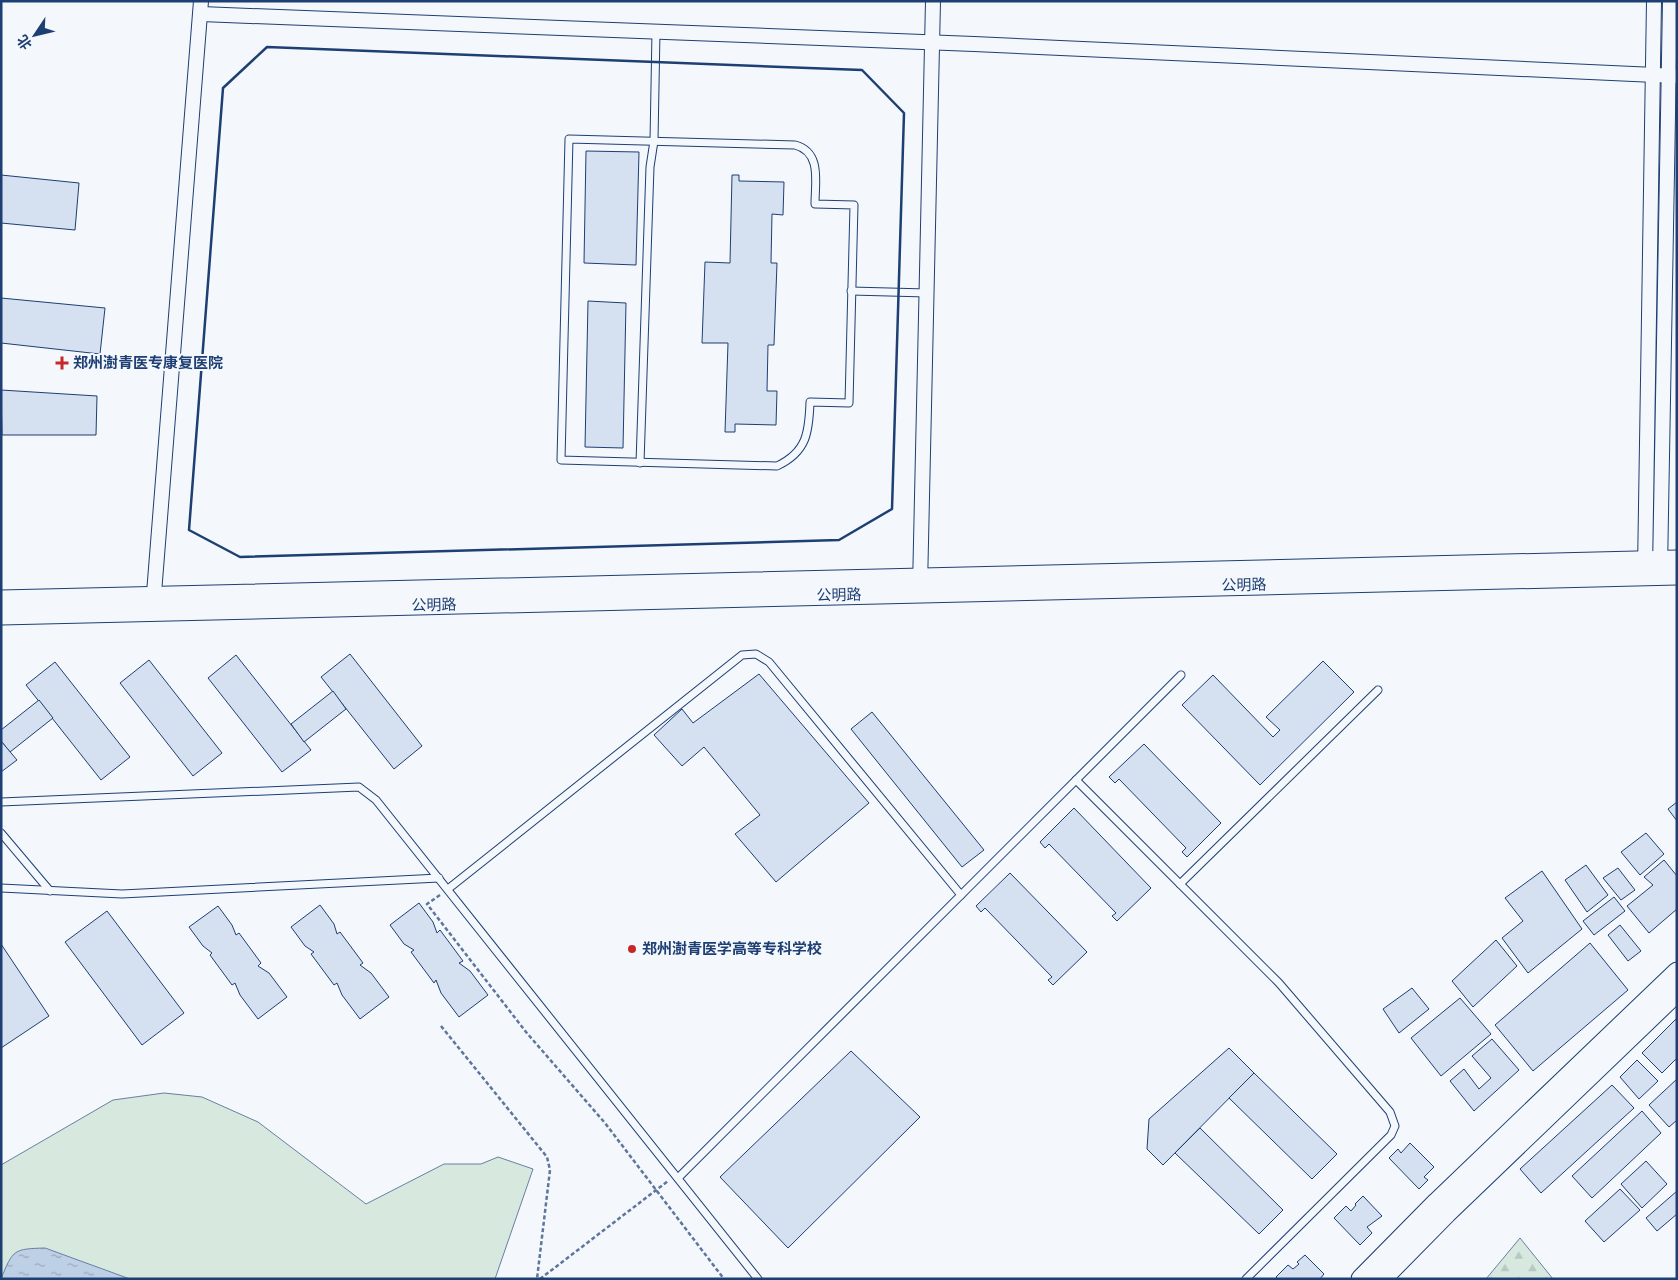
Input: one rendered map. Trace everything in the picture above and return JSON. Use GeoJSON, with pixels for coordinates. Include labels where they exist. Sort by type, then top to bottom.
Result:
{"type":"FeatureCollection","features":[{"type":"Feature","properties":{"kind":"street"},"geometry":{"type":"LineString","coordinates":[[920,585],[933,1]]}},
{"type":"Feature","properties":{"kind":"street"},"geometry":{"type":"LineString","coordinates":[[1654,1],[1653,75],[1661,568]]}},
{"type":"Feature","properties":{"kind":"street"},"geometry":{"type":"LineString","coordinates":[[1661,568],[1673,76],[1670,1]]}},
{"type":"Feature","properties":{"kind":"street"},"geometry":{"type":"LineString","coordinates":[[153,604],[201,8],[656,31],[1673,76]]}},
{"type":"Feature","properties":{"kind":"street","name":"公明路"},"geometry":{"type":"LineString","coordinates":[[1,600],[153,604],[1661,568]]}},
{"type":"Feature","properties":{"kind":"street","name":"公明路"},"geometry":{"type":"LineString","coordinates":[[1,616],[153,604]]}},
{"type":"Feature","properties":{"kind":"street"},"geometry":{"type":"LineString","coordinates":[[1361,1279],[1437,1202],[1677,972]]}},
{"type":"Feature","properties":{"kind":"street"},"geometry":{"type":"LineString","coordinates":[[1382,1279],[1447,1213],[1677,992]]}},
{"type":"Feature","properties":{"kind":"lane"},"geometry":{"type":"LineString","coordinates":[[640,463],[650,167],[654,141],[656,31]]}},
{"type":"Feature","properties":{"kind":"lane"},"geometry":{"type":"LineString","coordinates":[[569,139],[795,145],[806,150],[815,165],[815,204],[854,205],[851,291],[849,403],[810,402],[809,428],[801,447],[787,462],[777,466],[561,460],[569,139]]}},
{"type":"Feature","properties":{"kind":"lane"},"geometry":{"type":"LineString","coordinates":[[851,291],[927,293]]}},
{"type":"Feature","properties":{"kind":"lane"},"geometry":{"type":"LineString","coordinates":[[448,889],[742,655],[756,654],[769,662],[961,895]]}},
{"type":"Feature","properties":{"kind":"lane"},"geometry":{"type":"LineString","coordinates":[[677,1176],[1181,675]]}},
{"type":"Feature","properties":{"kind":"lane"},"geometry":{"type":"LineString","coordinates":[[1180,884],[1378,690]]}},
{"type":"Feature","properties":{"kind":"lane"},"geometry":{"type":"LineString","coordinates":[[1076,780],[1279,983],[1390,1112],[1395,1126],[1391,1135],[1246,1279]]}},
{"type":"Feature","properties":{"kind":"lane"},"geometry":{"type":"LineString","coordinates":[[1,802],[359,787],[376,800],[758,1279]]}},
{"type":"Feature","properties":{"kind":"lane"},"geometry":{"type":"LineString","coordinates":[[1,833],[50,891]]}},
{"type":"Feature","properties":{"kind":"lane"},"geometry":{"type":"LineString","coordinates":[[1,888],[122,894],[439,878]]}},
{"type":"Feature","properties":{"kind":"path"},"geometry":{"type":"LineString","coordinates":[[448,889],[427,904],[526,1032],[605,1123],[724,1279]]}},
{"type":"Feature","properties":{"kind":"path"},"geometry":{"type":"LineString","coordinates":[[441,1026],[547,1157],[550,1170],[538,1279]]}},
{"type":"Feature","properties":{"kind":"path"},"geometry":{"type":"LineString","coordinates":[[538,1279],[677,1176]]}},
{"type":"Feature","properties":{"kind":"green space"},"geometry":{"type":"Polygon","coordinates":[[[164,1093],[202,1097],[258,1122],[366,1204],[444,1164],[481,1164],[498,1157],[533,1169],[495,1279],[1,1279],[1,1165],[113,1100],[164,1093]]]}},
{"type":"Feature","properties":{"kind":"green space"},"geometry":{"type":"Polygon","coordinates":[[[1520,1238],[1553,1279],[1486,1279],[1520,1238]]]}},
{"type":"Feature","properties":{"kind":"water"},"geometry":{"type":"Polygon","coordinates":[[[45,1248],[130,1279],[1,1279],[12,1256],[16,1253],[21,1250],[45,1248]]]}},
{"type":"Feature","properties":{"kind":"building"},"geometry":{"type":"Polygon","coordinates":[[[586,151],[639,152],[636,265],[584,263],[586,151]]]}},
{"type":"Feature","properties":{"kind":"building"},"geometry":{"type":"Polygon","coordinates":[[[1,175],[79,183],[75,230],[1,223],[1,175]]]}},
{"type":"Feature","properties":{"kind":"building"},"geometry":{"type":"Polygon","coordinates":[[[732,175],[739,175],[739,181],[784,182],[783,215],[772,214],[771,263],[777,263],[774,345],[768,345],[767,391],[777,391],[776,425],[735,424],[735,432],[725,432],[728,343],[702,343],[705,262],[730,263],[732,175]]]}},
{"type":"Feature","properties":{"kind":"building"},"geometry":{"type":"Polygon","coordinates":[[[1,298],[105,308],[100,354],[1,343],[1,298]]]}},
{"type":"Feature","properties":{"kind":"building"},"geometry":{"type":"Polygon","coordinates":[[[588,301],[626,303],[623,448],[585,447],[588,301]]]}},
{"type":"Feature","properties":{"kind":"building"},"geometry":{"type":"Polygon","coordinates":[[[1,390],[97,396],[96,435],[2,435],[1,390]]]}},
{"type":"Feature","properties":{"kind":"building"},"geometry":{"type":"Polygon","coordinates":[[[350,654],[422,746],[394,769],[321,677],[350,654]]]}},
{"type":"Feature","properties":{"kind":"building"},"geometry":{"type":"Polygon","coordinates":[[[236,655],[311,750],[282,772],[208,678],[236,655]]]}},
{"type":"Feature","properties":{"kind":"building"},"geometry":{"type":"Polygon","coordinates":[[[149,660],[222,753],[193,776],[120,683],[149,660]]]}},
{"type":"Feature","properties":{"kind":"building"},"geometry":{"type":"Polygon","coordinates":[[[1323,661],[1354,692],[1260,785],[1182,705],[1213,675],[1273,737],[1280,730],[1266,717],[1323,661]]]}},
{"type":"Feature","properties":{"kind":"building"},"geometry":{"type":"Polygon","coordinates":[[[55,662],[130,757],[101,780],[26,685],[55,662]]]}},
{"type":"Feature","properties":{"kind":"building"},"geometry":{"type":"Polygon","coordinates":[[[759,674],[869,803],[776,882],[735,834],[760,815],[704,747],[682,766],[654,735],[682,709],[693,723],[759,674]]]}},
{"type":"Feature","properties":{"kind":"building"},"geometry":{"type":"Polygon","coordinates":[[[333,691],[346,709],[304,742],[291,724],[333,691]]]}},
{"type":"Feature","properties":{"kind":"building"},"geometry":{"type":"Polygon","coordinates":[[[39,700],[53,718],[10,752],[1,741],[1,730],[39,700]]]}},
{"type":"Feature","properties":{"kind":"building"},"geometry":{"type":"Polygon","coordinates":[[[872,712],[984,850],[962,867],[851,729],[872,712]]]}},
{"type":"Feature","properties":{"kind":"building"},"geometry":{"type":"Polygon","coordinates":[[[1,741],[17,760],[1,772],[1,741]]]}},
{"type":"Feature","properties":{"kind":"building"},"geometry":{"type":"Polygon","coordinates":[[[1144,744],[1221,823],[1187,857],[1182,852],[1186,848],[1119,779],[1115,783],[1109,777],[1144,744]]]}},
{"type":"Feature","properties":{"kind":"building"},"geometry":{"type":"Polygon","coordinates":[[[1677,802],[1677,821],[1668,809],[1677,802]]]}},
{"type":"Feature","properties":{"kind":"building"},"geometry":{"type":"Polygon","coordinates":[[[1074,808],[1151,888],[1117,921],[1112,916],[1116,913],[1049,844],[1045,848],[1040,842],[1074,808]]]}},
{"type":"Feature","properties":{"kind":"building"},"geometry":{"type":"Polygon","coordinates":[[[1646,833],[1664,854],[1640,875],[1621,852],[1646,833]]]}},
{"type":"Feature","properties":{"kind":"building"},"geometry":{"type":"Polygon","coordinates":[[[1664,860],[1677,876],[1677,909],[1649,933],[1627,906],[1653,885],[1644,877],[1664,860]]]}},
{"type":"Feature","properties":{"kind":"building"},"geometry":{"type":"Polygon","coordinates":[[[1586,865],[1608,895],[1587,912],[1565,880],[1586,865]]]}},
{"type":"Feature","properties":{"kind":"building"},"geometry":{"type":"Polygon","coordinates":[[[1618,868],[1635,890],[1621,900],[1603,878],[1618,868]]]}},
{"type":"Feature","properties":{"kind":"building"},"geometry":{"type":"Polygon","coordinates":[[[1542,871],[1582,929],[1528,973],[1502,938],[1523,921],[1505,898],[1542,871]]]}},
{"type":"Feature","properties":{"kind":"building"},"geometry":{"type":"Polygon","coordinates":[[[1010,873],[1087,952],[1053,985],[1048,980],[1052,977],[985,908],[981,912],[976,906],[1010,873]]]}},
{"type":"Feature","properties":{"kind":"building"},"geometry":{"type":"Polygon","coordinates":[[[1614,897],[1625,911],[1594,935],[1583,921],[1614,897]]]}},
{"type":"Feature","properties":{"kind":"building"},"geometry":{"type":"Polygon","coordinates":[[[419,903],[433,922],[437,933],[440,930],[463,961],[459,963],[470,971],[488,995],[459,1017],[441,993],[436,980],[434,983],[411,952],[414,950],[404,944],[390,925],[419,903]]]}},
{"type":"Feature","properties":{"kind":"building"},"geometry":{"type":"Polygon","coordinates":[[[320,905],[334,924],[337,934],[340,932],[363,963],[360,965],[371,973],[389,997],[360,1019],[342,995],[337,983],[334,985],[311,954],[314,952],[305,946],[291,927],[320,905]]]}},
{"type":"Feature","properties":{"kind":"building"},"geometry":{"type":"Polygon","coordinates":[[[218,906],[232,925],[236,935],[239,933],[261,963],[258,966],[269,973],[287,997],[258,1019],[240,995],[235,983],[232,985],[210,955],[212,953],[203,946],[189,927],[218,906]]]}},
{"type":"Feature","properties":{"kind":"building"},"geometry":{"type":"Polygon","coordinates":[[[107,911],[184,1013],[142,1045],[65,942],[107,911]]]}},
{"type":"Feature","properties":{"kind":"building"},"geometry":{"type":"Polygon","coordinates":[[[1620,925],[1641,951],[1628,961],[1608,935],[1620,925]]]}},
{"type":"Feature","properties":{"kind":"building"},"geometry":{"type":"Polygon","coordinates":[[[1496,940],[1517,966],[1473,1007],[1452,981],[1496,940]]]}},
{"type":"Feature","properties":{"kind":"building"},"geometry":{"type":"Polygon","coordinates":[[[1590,943],[1628,990],[1533,1071],[1495,1025],[1590,943]]]}},
{"type":"Feature","properties":{"kind":"building"},"geometry":{"type":"Polygon","coordinates":[[[1,944],[49,1016],[1,1048],[1,944]]]}},
{"type":"Feature","properties":{"kind":"building"},"geometry":{"type":"Polygon","coordinates":[[[1412,988],[1429,1009],[1399,1033],[1383,1009],[1412,988]]]}},
{"type":"Feature","properties":{"kind":"building"},"geometry":{"type":"Polygon","coordinates":[[[1460,998],[1491,1034],[1441,1076],[1411,1038],[1460,998]]]}},
{"type":"Feature","properties":{"kind":"building"},"geometry":{"type":"Polygon","coordinates":[[[1677,1018],[1677,1058],[1662,1073],[1642,1053],[1677,1018]]]}},
{"type":"Feature","properties":{"kind":"building"},"geometry":{"type":"Polygon","coordinates":[[[1492,1039],[1519,1070],[1474,1111],[1450,1081],[1464,1069],[1479,1089],[1491,1078],[1472,1056],[1492,1039]]]}},
{"type":"Feature","properties":{"kind":"building"},"geometry":{"type":"Polygon","coordinates":[[[1229,1048],[1254,1073],[1163,1165],[1147,1149],[1149,1119],[1229,1048]]]}},
{"type":"Feature","properties":{"kind":"building"},"geometry":{"type":"Polygon","coordinates":[[[851,1051],[920,1117],[788,1248],[720,1177],[851,1051]]]}},
{"type":"Feature","properties":{"kind":"building"},"geometry":{"type":"Polygon","coordinates":[[[1637,1060],[1658,1081],[1639,1099],[1620,1077],[1637,1060]]]}},
{"type":"Feature","properties":{"kind":"building"},"geometry":{"type":"Polygon","coordinates":[[[1254,1073],[1337,1154],[1312,1179],[1229,1098],[1254,1073]]]}},
{"type":"Feature","properties":{"kind":"building"},"geometry":{"type":"Polygon","coordinates":[[[1677,1079],[1677,1120],[1669,1127],[1649,1105],[1677,1079]]]}},
{"type":"Feature","properties":{"kind":"building"},"geometry":{"type":"Polygon","coordinates":[[[1612,1085],[1634,1108],[1541,1193],[1520,1169],[1612,1085]]]}},
{"type":"Feature","properties":{"kind":"building"},"geometry":{"type":"Polygon","coordinates":[[[1642,1111],[1661,1133],[1592,1198],[1572,1176],[1642,1111]]]}},
{"type":"Feature","properties":{"kind":"building"},"geometry":{"type":"Polygon","coordinates":[[[1200,1128],[1283,1210],[1259,1234],[1175,1153],[1200,1128]]]}},
{"type":"Feature","properties":{"kind":"building"},"geometry":{"type":"Polygon","coordinates":[[[1410,1143],[1434,1167],[1424,1177],[1428,1180],[1419,1189],[1389,1158],[1398,1149],[1401,1153],[1410,1143]]]}},
{"type":"Feature","properties":{"kind":"building"},"geometry":{"type":"Polygon","coordinates":[[[1646,1161],[1667,1184],[1642,1208],[1621,1184],[1646,1161]]]}},
{"type":"Feature","properties":{"kind":"building"},"geometry":{"type":"Polygon","coordinates":[[[1620,1189],[1640,1210],[1604,1242],[1585,1221],[1620,1189]]]}},
{"type":"Feature","properties":{"kind":"building"},"geometry":{"type":"Polygon","coordinates":[[[1677,1191],[1677,1214],[1657,1231],[1646,1218],[1677,1191]]]}},
{"type":"Feature","properties":{"kind":"building"},"geometry":{"type":"Polygon","coordinates":[[[1363,1196],[1382,1216],[1367,1227],[1372,1233],[1360,1245],[1334,1218],[1346,1206],[1351,1211],[1363,1196]]]}},
{"type":"Feature","properties":{"kind":"building"},"geometry":{"type":"Polygon","coordinates":[[[1305,1255],[1324,1274],[1320,1279],[1278,1279],[1276,1277],[1288,1265],[1293,1269],[1299,1264],[1297,1262],[1305,1255]]]}},
{"type":"Feature","properties":{"kind":"wall"},"geometry":{"type":"LineString","coordinates":[[267,47],[862,70],[904,113],[892,509],[839,540],[240,557],[189,530],[223,88],[267,47]]}},
{"type":"Feature","properties":{"kind":"place","name":"郑州澍青医专康复医院"},"geometry":{"type":"Point","coordinates":[62,363]}},
{"type":"Feature","properties":{"kind":"place","name":"郑州澍青医学高等专科学校"},"geometry":{"type":"Point","coordinates":[632,949]}}]}
